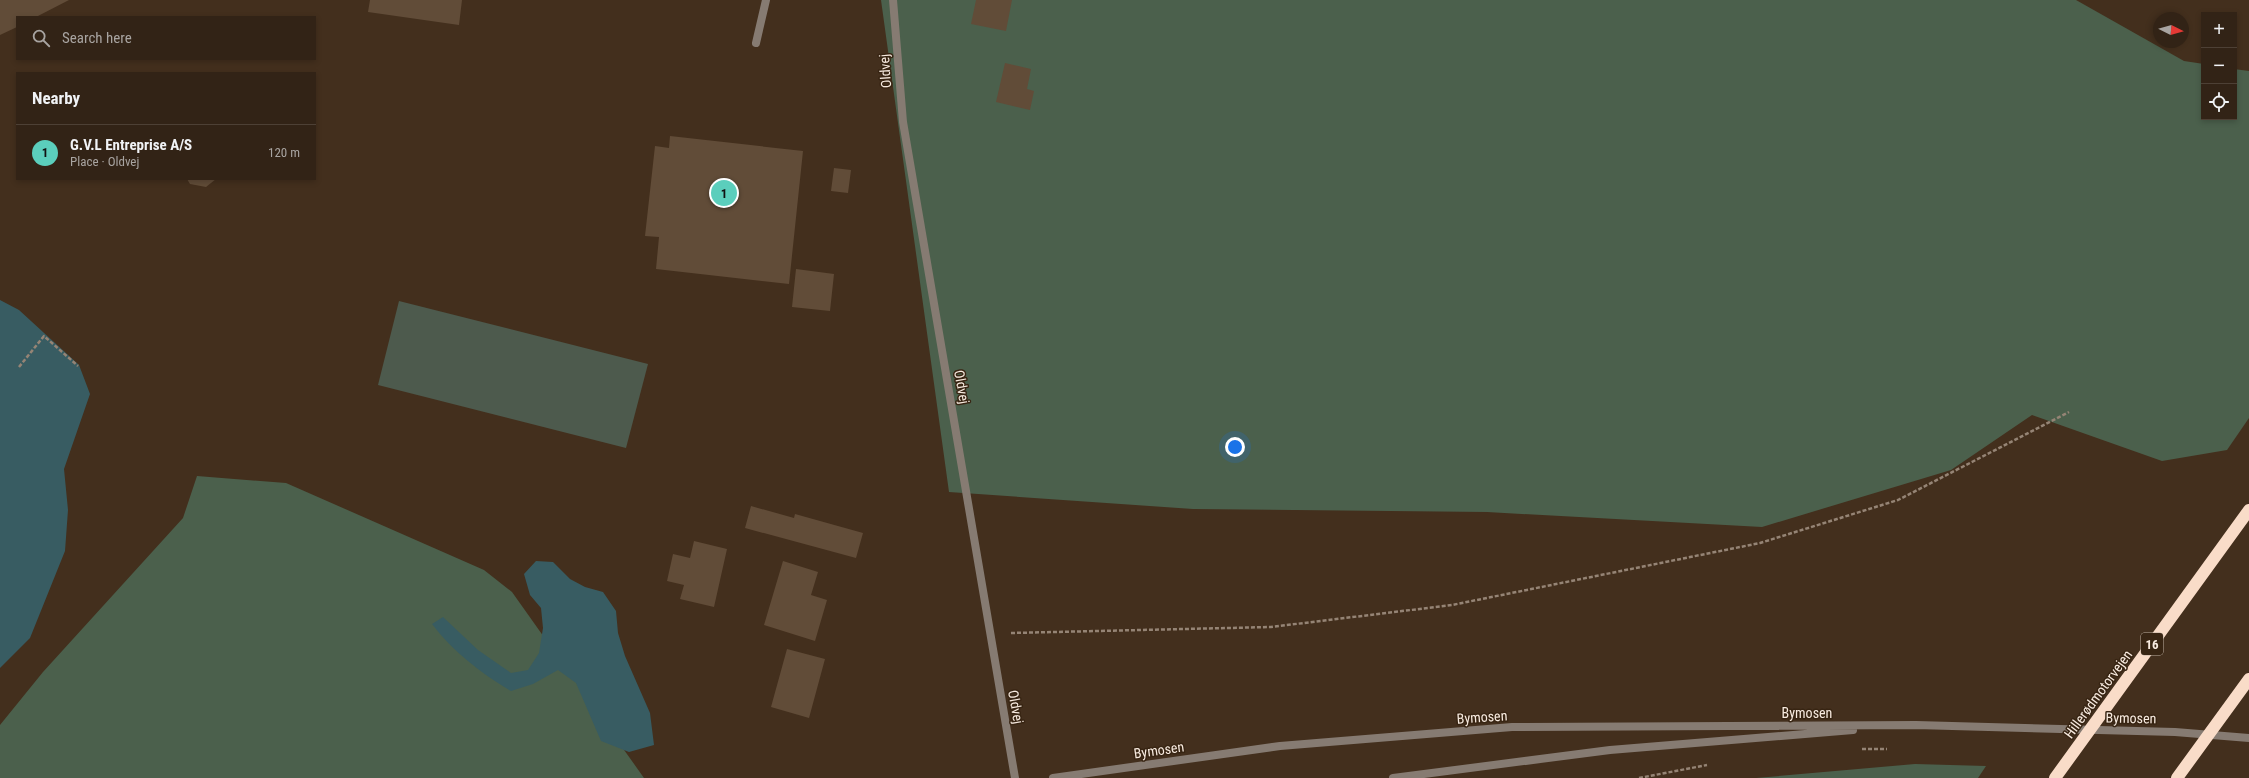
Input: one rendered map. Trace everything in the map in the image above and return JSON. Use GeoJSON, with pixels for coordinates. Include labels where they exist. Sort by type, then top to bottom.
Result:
{"type":"FeatureCollection","features":[{"type":"Feature","properties":{"kind":"highway","name":"Hillerødmotorvejen"},"geometry":{"type":"LineString","coordinates":[[2055,778],[2249,510]]}},
{"type":"Feature","properties":{"kind":"highway"},"geometry":{"type":"LineString","coordinates":[[2178,778],[2249,679]]}},
{"type":"Feature","properties":{"kind":"street"},"geometry":{"type":"LineString","coordinates":[[756,43],[766,0]]}},
{"type":"Feature","properties":{"kind":"street","name":"Oldvej"},"geometry":{"type":"LineString","coordinates":[[893,0],[903,122],[1015,778]]}},
{"type":"Feature","properties":{"kind":"street","name":"Bymosen"},"geometry":{"type":"LineString","coordinates":[[1053,778],[1280,746],[1512,727],[1916,725],[2175,732],[2249,738]]}},
{"type":"Feature","properties":{"kind":"street","name":"Bymosen"},"geometry":{"type":"LineString","coordinates":[[1393,778],[1610,750],[1916,725]]}},
{"type":"Feature","properties":{"kind":"path"},"geometry":{"type":"LineString","coordinates":[[19,367],[44,336],[78,366]]}},
{"type":"Feature","properties":{"kind":"path"},"geometry":{"type":"LineString","coordinates":[[990,633],[1106,632],[1272,627],[1452,605],[1752,545],[1898,500],[2069,412]]}},
{"type":"Feature","properties":{"kind":"green space"},"geometry":{"type":"Polygon","coordinates":[[[881,0],[2076,0],[2153,43],[2153,48],[2161,48],[2184,61],[2201,64],[2201,120],[2237,120],[2237,69],[2249,71],[2249,418],[2227,450],[2162,461],[2032,415],[1951,470],[1762,527],[1487,512],[1193,509],[949,492],[881,0]]]}},
{"type":"Feature","properties":{"kind":"green space"},"geometry":{"type":"Polygon","coordinates":[[[399,301],[648,364],[626,448],[378,385],[399,301]]]}},
{"type":"Feature","properties":{"kind":"green space"},"geometry":{"type":"Polygon","coordinates":[[[197,476],[286,483],[484,570],[512,592],[644,778],[0,778],[0,725],[43,672],[183,518],[197,476]]]}},
{"type":"Feature","properties":{"kind":"green space"},"geometry":{"type":"Polygon","coordinates":[[[1915,764],[1986,766],[1978,778],[1756,778],[1915,764]]]}},
{"type":"Feature","properties":{"kind":"water"},"geometry":{"type":"Polygon","coordinates":[[[0,300],[19,310],[79,365],[90,394],[64,469],[68,510],[65,551],[30,638],[0,668],[0,300]]]}},
{"type":"Feature","properties":{"kind":"water"},"geometry":{"type":"Polygon","coordinates":[[[536,561],[553,562],[570,579],[585,587],[603,592],[616,611],[618,633],[625,656],[650,713],[654,745],[629,752],[601,741],[576,683],[558,670],[533,684],[511,691],[489,677],[458,653],[432,624],[443,617],[478,650],[511,673],[528,670],[539,653],[543,628],[541,608],[530,595],[524,574],[536,561]]]}},
{"type":"Feature","properties":{"kind":"building"},"geometry":{"type":"Polygon","coordinates":[[[0,0],[69,0],[38,16],[16,16],[16,27],[0,35],[0,0]]]}},
{"type":"Feature","properties":{"kind":"building"},"geometry":{"type":"Polygon","coordinates":[[[370,0],[462,0],[459,25],[368,12],[370,0]]]}},
{"type":"Feature","properties":{"kind":"building"},"geometry":{"type":"Polygon","coordinates":[[[976,0],[1012,0],[1006,31],[971,24],[976,0]]]}},
{"type":"Feature","properties":{"kind":"building"},"geometry":{"type":"Polygon","coordinates":[[[1005,63],[1031,69],[1027,89],[1034,91],[1030,110],[996,102],[1005,63]]]}},
{"type":"Feature","properties":{"kind":"building"},"geometry":{"type":"Polygon","coordinates":[[[670,136],[803,151],[789,284],[656,269],[659,237],[645,236],[655,146],[669,148],[670,136]]]}},
{"type":"Feature","properties":{"kind":"building"},"geometry":{"type":"Polygon","coordinates":[[[834,168],[851,170],[848,193],[831,191],[834,168]]]}},
{"type":"Feature","properties":{"kind":"building"},"geometry":{"type":"Polygon","coordinates":[[[188,180],[215,180],[206,187],[190,184],[188,180]]]}},
{"type":"Feature","properties":{"kind":"building"},"geometry":{"type":"Polygon","coordinates":[[[796,269],[834,274],[830,311],[792,307],[796,269]]]}},
{"type":"Feature","properties":{"kind":"building"},"geometry":{"type":"Polygon","coordinates":[[[751,506],[794,518],[795,514],[863,533],[856,558],[745,528],[751,506]]]}},
{"type":"Feature","properties":{"kind":"building"},"geometry":{"type":"Polygon","coordinates":[[[694,541],[727,549],[714,607],[680,599],[684,585],[667,581],[673,554],[690,558],[694,541]]]}},
{"type":"Feature","properties":{"kind":"building"},"geometry":{"type":"Polygon","coordinates":[[[783,561],[818,572],[811,595],[827,600],[815,641],[764,625],[783,561]]]}},
{"type":"Feature","properties":{"kind":"building"},"geometry":{"type":"Polygon","coordinates":[[[787,649],[825,659],[809,718],[771,707],[787,649]]]}},
{"type":"Feature","properties":{"kind":"place","name":"G.V.L Entreprise A/S"},"geometry":{"type":"Point","coordinates":[724,193]}}]}
